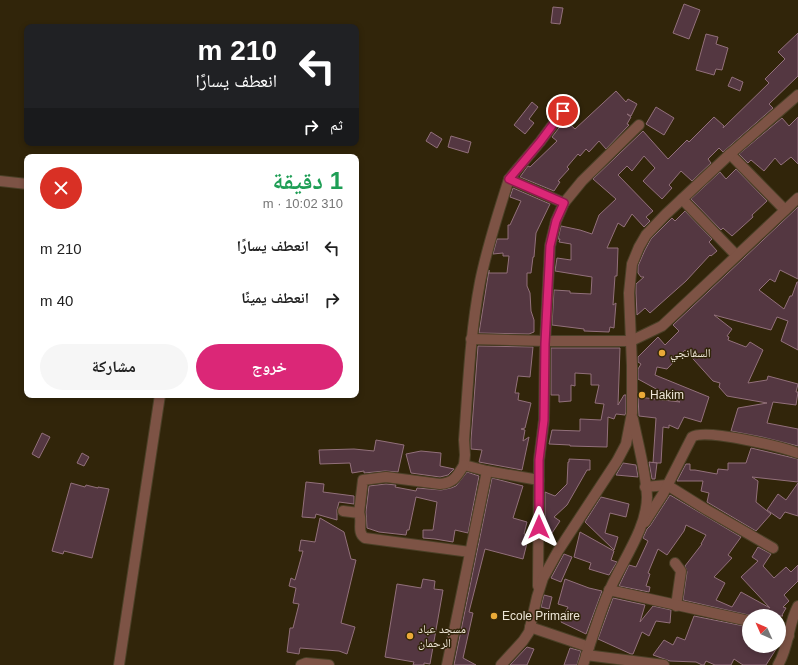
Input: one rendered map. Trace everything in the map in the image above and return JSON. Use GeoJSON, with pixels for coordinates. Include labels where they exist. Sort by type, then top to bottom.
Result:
{"type":"FeatureCollection","features":[{"type":"Feature","properties":{"kind":"street"},"geometry":{"type":"LineString","coordinates":[[637,535],[645,512],[647,497],[632,413],[629,293],[632,264],[646,235],[730,154],[798,95]]}},
{"type":"Feature","properties":{"kind":"street"},"geometry":{"type":"LineString","coordinates":[[470,552],[364,538],[360,532],[361,518],[359,513],[363,480],[386,477],[440,484],[447,483],[454,479],[464,465],[464,440],[471,339],[480,282],[488,247],[509,179],[540,142],[563,111]]}},
{"type":"Feature","properties":{"kind":"street"},"geometry":{"type":"LineString","coordinates":[[537,597],[539,460],[544,420],[545,341],[550,246],[556,221],[564,203],[582,181],[639,125]]}},
{"type":"Feature","properties":{"kind":"street"},"geometry":{"type":"LineString","coordinates":[[730,154],[784,210]]}},
{"type":"Feature","properties":{"kind":"street"},"geometry":{"type":"LineString","coordinates":[[509,179],[564,203]]}},
{"type":"Feature","properties":{"kind":"street"},"geometry":{"type":"LineString","coordinates":[[0,181],[24,184]]}},
{"type":"Feature","properties":{"kind":"street"},"geometry":{"type":"LineString","coordinates":[[471,339],[631,341],[662,326],[798,198]]}},
{"type":"Feature","properties":{"kind":"street"},"geometry":{"type":"LineString","coordinates":[[682,199],[736,255]]}},
{"type":"Feature","properties":{"kind":"street"},"geometry":{"type":"LineString","coordinates":[[119,665],[160,398]]}},
{"type":"Feature","properties":{"kind":"street"},"geometry":{"type":"LineString","coordinates":[[501,665],[523,642],[529,632],[537,597],[544,578],[558,551],[618,461],[626,444],[632,413]]}},
{"type":"Feature","properties":{"kind":"street"},"geometry":{"type":"LineString","coordinates":[[586,656],[609,590],[637,535],[663,494],[692,437],[696,434],[712,435],[770,444],[798,453]]}},
{"type":"Feature","properties":{"kind":"street"},"geometry":{"type":"LineString","coordinates":[[464,465],[487,471],[539,480]]}},
{"type":"Feature","properties":{"kind":"street"},"geometry":{"type":"LineString","coordinates":[[447,665],[487,471]]}},
{"type":"Feature","properties":{"kind":"street"},"geometry":{"type":"LineString","coordinates":[[645,487],[667,485],[773,548]]}},
{"type":"Feature","properties":{"kind":"street"},"geometry":{"type":"LineString","coordinates":[[343,510],[359,513]]}},
{"type":"Feature","properties":{"kind":"street"},"geometry":{"type":"LineString","coordinates":[[675,563],[681,571],[676,606]]}},
{"type":"Feature","properties":{"kind":"street"},"geometry":{"type":"LineString","coordinates":[[609,590],[742,620]]}},
{"type":"Feature","properties":{"kind":"street"},"geometry":{"type":"LineString","coordinates":[[786,630],[798,606]]}},
{"type":"Feature","properties":{"kind":"street"},"geometry":{"type":"LineString","coordinates":[[530,627],[586,656],[664,665]]}},
{"type":"Feature","properties":{"kind":"street"},"geometry":{"type":"LineString","coordinates":[[782,664],[783,653]]}},
{"type":"Feature","properties":{"kind":"street"},"geometry":{"type":"LineString","coordinates":[[301,665],[306,663],[315,663],[329,665]]}},
{"type":"Feature","properties":{"kind":"building"},"geometry":{"type":"Polygon","coordinates":[[[684,4],[700,10],[689,39],[673,33],[684,4]]]}},
{"type":"Feature","properties":{"kind":"building"},"geometry":{"type":"Polygon","coordinates":[[[553,7],[563,8],[560,24],[551,23],[553,7]]]}},
{"type":"Feature","properties":{"kind":"building"},"geometry":{"type":"Polygon","coordinates":[[[798,33],[798,76],[769,104],[773,108],[723,152],[719,148],[708,159],[711,163],[692,181],[681,171],[669,185],[672,188],[662,199],[643,181],[655,168],[644,156],[632,171],[627,166],[618,175],[653,211],[646,217],[650,221],[644,227],[632,214],[624,227],[618,223],[607,248],[618,248],[617,276],[615,276],[613,305],[616,303],[614,328],[610,327],[609,332],[584,331],[584,329],[552,325],[554,290],[570,291],[570,293],[591,294],[592,277],[555,271],[557,258],[571,260],[571,244],[559,242],[560,239],[558,239],[561,226],[592,234],[599,215],[616,199],[593,179],[643,131],[668,159],[687,140],[689,142],[714,117],[724,126],[723,128],[769,83],[765,79],[785,59],[778,52],[798,33]]]}},
{"type":"Feature","properties":{"kind":"building"},"geometry":{"type":"Polygon","coordinates":[[[706,34],[718,37],[716,44],[728,48],[722,70],[716,69],[714,75],[696,70],[706,34]]]}},
{"type":"Feature","properties":{"kind":"building"},"geometry":{"type":"Polygon","coordinates":[[[732,77],[743,82],[740,91],[728,86],[732,77]]]}},
{"type":"Feature","properties":{"kind":"building"},"geometry":{"type":"Polygon","coordinates":[[[616,91],[626,102],[628,99],[637,104],[631,116],[627,114],[631,117],[627,124],[629,125],[606,149],[599,141],[589,152],[586,149],[580,156],[578,154],[567,167],[569,169],[558,181],[560,182],[554,191],[520,177],[528,166],[530,167],[557,141],[552,137],[565,120],[575,129],[616,91]]]}},
{"type":"Feature","properties":{"kind":"building"},"geometry":{"type":"Polygon","coordinates":[[[532,102],[538,107],[529,119],[534,123],[525,134],[514,125],[532,102]]]}},
{"type":"Feature","properties":{"kind":"building"},"geometry":{"type":"Polygon","coordinates":[[[656,107],[674,118],[664,135],[646,124],[656,107]]]}},
{"type":"Feature","properties":{"kind":"building"},"geometry":{"type":"Polygon","coordinates":[[[798,117],[798,164],[791,157],[781,165],[775,158],[764,171],[751,160],[748,163],[739,154],[782,118],[789,126],[798,117]]]}},
{"type":"Feature","properties":{"kind":"building"},"geometry":{"type":"Polygon","coordinates":[[[431,132],[442,139],[437,148],[426,141],[431,132]]]}},
{"type":"Feature","properties":{"kind":"building"},"geometry":{"type":"Polygon","coordinates":[[[451,136],[471,142],[468,153],[448,147],[451,136]]]}},
{"type":"Feature","properties":{"kind":"building"},"geometry":{"type":"Polygon","coordinates":[[[736,169],[767,201],[752,215],[753,217],[732,236],[723,228],[721,230],[691,199],[720,172],[726,179],[736,169]]]}},
{"type":"Feature","properties":{"kind":"building"},"geometry":{"type":"Polygon","coordinates":[[[513,188],[550,204],[536,233],[531,273],[527,273],[527,286],[530,293],[531,311],[534,320],[534,332],[529,334],[479,333],[489,270],[489,273],[507,273],[509,256],[503,256],[503,253],[493,254],[497,239],[508,239],[508,225],[510,225],[521,201],[510,197],[513,188]]]}},
{"type":"Feature","properties":{"kind":"building"},"geometry":{"type":"Polygon","coordinates":[[[798,207],[798,279],[780,270],[775,282],[770,279],[759,290],[784,309],[798,282],[798,350],[781,341],[788,321],[777,317],[771,330],[714,315],[732,329],[727,336],[729,337],[728,340],[746,347],[750,342],[763,350],[748,383],[767,380],[768,376],[798,384],[796,392],[798,392],[796,405],[773,402],[767,423],[798,429],[798,446],[731,431],[738,408],[767,403],[727,396],[719,387],[720,383],[713,381],[685,350],[667,369],[657,367],[655,375],[709,397],[701,422],[684,417],[678,429],[669,425],[669,428],[663,427],[661,463],[653,463],[656,418],[639,416],[638,397],[680,402],[638,379],[638,369],[641,364],[638,362],[638,357],[658,337],[665,345],[679,331],[673,325],[798,207]]]}},
{"type":"Feature","properties":{"kind":"building"},"geometry":{"type":"Polygon","coordinates":[[[685,211],[712,239],[709,242],[717,251],[711,256],[710,255],[686,281],[650,313],[645,308],[637,315],[636,284],[644,277],[641,277],[638,273],[638,266],[645,250],[651,239],[672,218],[675,221],[685,211]]]}},
{"type":"Feature","properties":{"kind":"building"},"geometry":{"type":"Polygon","coordinates":[[[478,346],[533,347],[530,377],[518,376],[515,393],[519,393],[518,400],[531,403],[525,428],[521,429],[525,430],[523,441],[529,437],[522,470],[479,462],[482,450],[471,449],[478,346]]]}},
{"type":"Feature","properties":{"kind":"building"},"geometry":{"type":"Polygon","coordinates":[[[551,348],[620,348],[618,405],[624,395],[626,395],[626,412],[625,415],[616,414],[614,419],[608,417],[607,447],[549,444],[552,430],[580,431],[580,419],[601,420],[604,404],[595,403],[599,385],[591,385],[591,374],[575,373],[575,386],[571,385],[571,401],[559,402],[559,395],[551,395],[551,348]]]}},
{"type":"Feature","properties":{"kind":"building"},"geometry":{"type":"Polygon","coordinates":[[[42,433],[50,437],[39,458],[32,454],[42,433]]]}},
{"type":"Feature","properties":{"kind":"building"},"geometry":{"type":"Polygon","coordinates":[[[376,440],[404,445],[398,472],[385,471],[364,473],[364,471],[352,473],[350,463],[320,464],[319,450],[354,449],[374,451],[376,440]]]}},
{"type":"Feature","properties":{"kind":"building"},"geometry":{"type":"Polygon","coordinates":[[[751,448],[798,459],[798,482],[752,477],[758,481],[756,502],[771,514],[756,531],[707,502],[709,493],[701,491],[703,481],[677,481],[686,464],[690,464],[690,470],[717,474],[718,469],[728,470],[728,463],[746,463],[751,448]]]}},
{"type":"Feature","properties":{"kind":"building"},"geometry":{"type":"Polygon","coordinates":[[[421,451],[441,453],[440,466],[454,469],[448,475],[440,477],[411,473],[406,454],[421,451]]]}},
{"type":"Feature","properties":{"kind":"building"},"geometry":{"type":"Polygon","coordinates":[[[82,453],[89,457],[84,466],[77,463],[82,453]]]}},
{"type":"Feature","properties":{"kind":"building"},"geometry":{"type":"Polygon","coordinates":[[[569,459],[590,460],[590,470],[587,470],[567,505],[554,517],[560,521],[546,542],[545,529],[548,524],[545,522],[545,492],[555,496],[567,484],[569,459]]]}},
{"type":"Feature","properties":{"kind":"building"},"geometry":{"type":"Polygon","coordinates":[[[649,462],[657,463],[655,479],[652,479],[649,462]]]}},
{"type":"Feature","properties":{"kind":"building"},"geometry":{"type":"Polygon","coordinates":[[[623,463],[636,465],[638,477],[616,475],[623,463]]]}},
{"type":"Feature","properties":{"kind":"building"},"geometry":{"type":"Polygon","coordinates":[[[467,472],[479,476],[468,533],[455,530],[453,542],[423,538],[423,530],[433,530],[437,502],[416,497],[409,530],[407,530],[406,535],[379,532],[367,528],[366,512],[369,486],[386,484],[396,485],[395,487],[416,491],[417,488],[441,490],[456,486],[467,472]]]}},
{"type":"Feature","properties":{"kind":"building"},"geometry":{"type":"Polygon","coordinates":[[[492,478],[523,486],[513,518],[527,522],[524,534],[528,535],[526,547],[523,559],[485,549],[469,612],[473,613],[463,658],[476,665],[454,665],[492,478]]]}},
{"type":"Feature","properties":{"kind":"building"},"geometry":{"type":"Polygon","coordinates":[[[306,482],[324,484],[323,492],[354,496],[354,504],[339,502],[337,520],[316,514],[315,518],[302,517],[306,482]]]}},
{"type":"Feature","properties":{"kind":"building"},"geometry":{"type":"Polygon","coordinates":[[[71,483],[85,487],[86,485],[109,489],[92,558],[64,551],[63,554],[52,551],[71,483]]]}},
{"type":"Feature","properties":{"kind":"building"},"geometry":{"type":"Polygon","coordinates":[[[798,483],[798,516],[785,512],[780,519],[767,510],[778,494],[786,500],[798,483]]]}},
{"type":"Feature","properties":{"kind":"building"},"geometry":{"type":"Polygon","coordinates":[[[670,495],[741,537],[728,555],[732,558],[714,577],[725,583],[716,600],[732,607],[741,592],[770,608],[741,577],[758,561],[752,557],[758,547],[771,554],[763,566],[774,578],[786,567],[791,572],[798,565],[798,581],[784,595],[789,601],[783,607],[785,609],[742,609],[742,613],[683,600],[687,572],[685,566],[702,544],[706,535],[686,525],[684,531],[667,555],[658,549],[648,573],[650,574],[646,586],[650,587],[649,592],[619,586],[629,565],[636,567],[648,541],[643,538],[670,495]]]}},
{"type":"Feature","properties":{"kind":"building"},"geometry":{"type":"Polygon","coordinates":[[[601,497],[629,504],[626,517],[610,513],[605,533],[618,537],[614,550],[585,522],[601,497]]]}},
{"type":"Feature","properties":{"kind":"building"},"geometry":{"type":"Polygon","coordinates":[[[320,518],[344,532],[351,559],[356,560],[341,623],[355,627],[347,654],[339,651],[300,648],[299,654],[287,652],[290,628],[293,628],[299,604],[293,603],[296,588],[289,586],[291,578],[295,580],[303,551],[299,551],[301,540],[315,542],[320,518]]]}},
{"type":"Feature","properties":{"kind":"building"},"geometry":{"type":"Polygon","coordinates":[[[580,532],[614,551],[611,560],[617,562],[609,575],[589,569],[591,563],[574,557],[580,532]]]}},
{"type":"Feature","properties":{"kind":"building"},"geometry":{"type":"Polygon","coordinates":[[[564,554],[572,557],[561,582],[551,578],[564,554]]]}},
{"type":"Feature","properties":{"kind":"building"},"geometry":{"type":"Polygon","coordinates":[[[423,579],[435,581],[434,589],[443,590],[430,664],[424,663],[424,665],[413,665],[414,662],[385,657],[397,584],[421,588],[423,579]]]}},
{"type":"Feature","properties":{"kind":"building"},"geometry":{"type":"Polygon","coordinates":[[[565,579],[602,591],[586,634],[561,622],[568,607],[558,604],[565,579]]]}},
{"type":"Feature","properties":{"kind":"building"},"geometry":{"type":"Polygon","coordinates":[[[544,595],[552,597],[549,609],[541,607],[544,595]]]}},
{"type":"Feature","properties":{"kind":"building"},"geometry":{"type":"Polygon","coordinates":[[[613,598],[645,605],[640,622],[653,606],[671,610],[670,623],[656,621],[649,636],[642,632],[633,654],[631,654],[598,639],[613,598]]]}},
{"type":"Feature","properties":{"kind":"building"},"geometry":{"type":"Polygon","coordinates":[[[694,616],[742,626],[742,653],[774,653],[766,665],[743,665],[734,659],[731,665],[715,665],[706,661],[704,665],[702,665],[696,662],[670,661],[653,655],[664,640],[673,645],[677,637],[685,640],[694,616]]]}},
{"type":"Feature","properties":{"kind":"building"},"geometry":{"type":"Polygon","coordinates":[[[527,647],[534,649],[527,665],[510,665],[527,647]]]}},
{"type":"Feature","properties":{"kind":"building"},"geometry":{"type":"Polygon","coordinates":[[[570,648],[581,651],[577,665],[564,665],[570,648]]]}},
{"type":"Feature","properties":{"kind":"place","name":"السفانجي"},"geometry":{"type":"Point","coordinates":[662,353]}},
{"type":"Feature","properties":{"kind":"place","name":"Hakim"},"geometry":{"type":"Point","coordinates":[642,395]}},
{"type":"Feature","properties":{"kind":"place","name":"Ecole Primaire"},"geometry":{"type":"Point","coordinates":[494,616]}},
{"type":"Feature","properties":{"kind":"place","name":"مسجد عباد الرحمان"},"geometry":{"type":"Point","coordinates":[410,636]}},
{"type":"Feature","properties":{"kind":"route"},"geometry":{"type":"LineString","coordinates":[[539,527],[539,460],[544,420],[545,344],[550,246],[556,221],[564,203],[509,179],[540,142],[563,111]]}}]}
